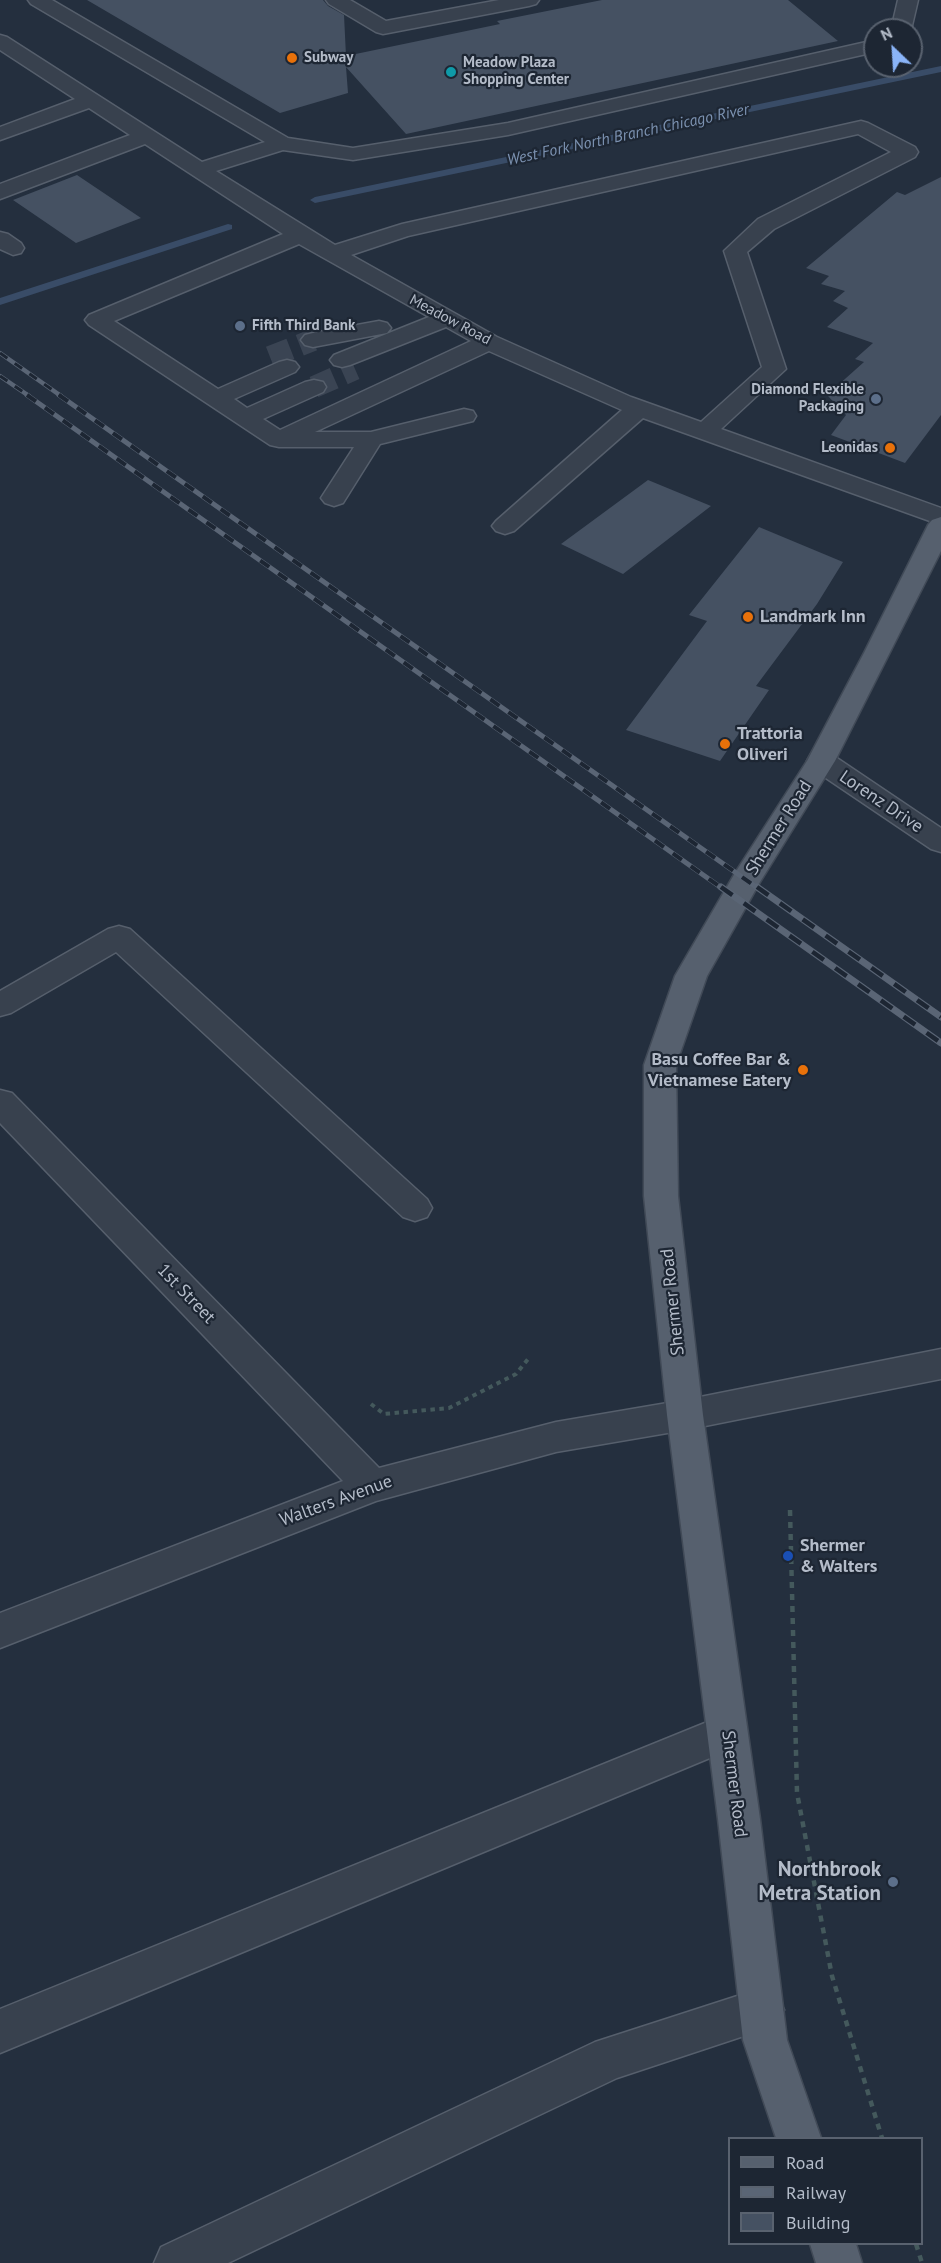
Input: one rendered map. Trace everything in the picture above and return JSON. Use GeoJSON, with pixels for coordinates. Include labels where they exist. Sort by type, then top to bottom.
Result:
{"type":"FeatureCollection","features":[{"type":"Feature","properties":{"kind":"main road","name":"Shermer Road"},"geometry":{"type":"LineString","coordinates":[[797,2137],[765,2040],[686,1415],[662,1196],[660,1065],[692,976],[746,880],[821,761],[878,653],[941,525]]}},
{"type":"Feature","properties":{"kind":"main road"},"geometry":{"type":"LineString","coordinates":[[833,2245],[839,2263]]}},
{"type":"Feature","properties":{"kind":"street"},"geometry":{"type":"LineString","coordinates":[[38,0],[282,143],[353,154],[508,129],[863,49]]}},
{"type":"Feature","properties":{"kind":"street"},"geometry":{"type":"LineString","coordinates":[[336,0],[383,28],[529,0]]}},
{"type":"Feature","properties":{"kind":"street"},"geometry":{"type":"LineString","coordinates":[[904,18],[908,0]]}},
{"type":"Feature","properties":{"kind":"street","name":"Meadow Road"},"geometry":{"type":"LineString","coordinates":[[0,41],[300,236],[435,314],[489,342],[639,408],[941,517]]}},
{"type":"Feature","properties":{"kind":"street"},"geometry":{"type":"LineString","coordinates":[[0,134],[91,100]]}},
{"type":"Feature","properties":{"kind":"street"},"geometry":{"type":"LineString","coordinates":[[331,254],[402,231],[861,128],[907,152],[766,224],[735,251],[774,369],[705,431]]}},
{"type":"Feature","properties":{"kind":"street"},"geometry":{"type":"LineString","coordinates":[[0,192],[146,135]]}},
{"type":"Feature","properties":{"kind":"street"},"geometry":{"type":"LineString","coordinates":[[198,170],[282,143]]}},
{"type":"Feature","properties":{"kind":"street"},"geometry":{"type":"LineString","coordinates":[[300,236],[97,320],[279,440],[371,439],[464,416]]}},
{"type":"Feature","properties":{"kind":"street"},"geometry":{"type":"LineString","coordinates":[[384,335],[375,361],[334,355],[435,314]]}},
{"type":"Feature","properties":{"kind":"street"},"geometry":{"type":"LineString","coordinates":[[279,440],[489,342]]}},
{"type":"Feature","properties":{"kind":"street"},"geometry":{"type":"LineString","coordinates":[[221,403],[293,372],[221,403]]}},
{"type":"Feature","properties":{"kind":"street"},"geometry":{"type":"LineString","coordinates":[[506,526],[639,408]]}},
{"type":"Feature","properties":{"kind":"street"},"geometry":{"type":"LineString","coordinates":[[334,498],[371,439]]}},
{"type":"Feature","properties":{"kind":"street","name":"Lorenz Drive"},"geometry":{"type":"LineString","coordinates":[[821,761],[941,842]]}},
{"type":"Feature","properties":{"kind":"street"},"geometry":{"type":"LineString","coordinates":[[0,1005],[119,938],[415,1208]]}},
{"type":"Feature","properties":{"kind":"street","name":"1st Street"},"geometry":{"type":"LineString","coordinates":[[0,1102],[372,1486]]}},
{"type":"Feature","properties":{"kind":"street","name":"Walters Avenue"},"geometry":{"type":"LineString","coordinates":[[0,1631],[372,1486],[556,1437],[686,1415],[941,1364]]}},
{"type":"Feature","properties":{"kind":"street"},"geometry":{"type":"LineString","coordinates":[[0,2031],[727,1732]]}},
{"type":"Feature","properties":{"kind":"street"},"geometry":{"type":"LineString","coordinates":[[177,2263],[611,2058],[762,2010]]}},
{"type":"Feature","properties":{"kind":"path"},"geometry":{"type":"LineString","coordinates":[[371,1404],[384,1414],[449,1408],[516,1374],[528,1359]]}},
{"type":"Feature","properties":{"kind":"path"},"geometry":{"type":"LineString","coordinates":[[790,1510],[796,1793],[832,1976],[881,2137]]}},
{"type":"Feature","properties":{"kind":"path"},"geometry":{"type":"LineString","coordinates":[[916,2245],[922,2263]]}},
{"type":"Feature","properties":{"kind":"building","name":"Meadow Plaza Shopping Center"},"geometry":{"type":"Polygon","coordinates":[[[87,0],[323,0],[328,6],[344,15],[346,56],[500,24],[497,21],[602,0],[788,0],[838,41],[406,134],[346,67],[348,93],[280,113],[87,0]]]}},
{"type":"Feature","properties":{"kind":"building"},"geometry":{"type":"Polygon","coordinates":[[[77,175],[141,218],[76,243],[13,200],[77,175]]]}},
{"type":"Feature","properties":{"kind":"building"},"geometry":{"type":"Polygon","coordinates":[[[941,177],[941,415],[905,463],[831,435],[846,415],[827,395],[864,362],[855,359],[873,343],[827,327],[848,308],[833,301],[845,291],[821,284],[829,276],[806,268],[897,192],[905,195],[941,177]]]}},
{"type":"Feature","properties":{"kind":"building"},"geometry":{"type":"Polygon","coordinates":[[[648,480],[711,506],[623,574],[561,544],[648,480]]]}},
{"type":"Feature","properties":{"kind":"building"},"geometry":{"type":"Polygon","coordinates":[[[759,527],[843,562],[817,604],[756,686],[769,690],[720,761],[626,730],[707,621],[689,615],[759,527]]]}},
{"type":"Feature","properties":{"kind":"waterway","name":"West Fork North Branch Chicago River"},"geometry":{"type":"LineString","coordinates":[[315,200],[941,69]]}},
{"type":"Feature","properties":{"kind":"waterway","name":"West Fork North Branch Chicago River"},"geometry":{"type":"LineString","coordinates":[[0,302],[228,227]]}},
{"type":"Feature","properties":{"kind":"tunnel"},"geometry":{"type":"LineString","coordinates":[[270,357],[313,340]]}},
{"type":"Feature","properties":{"kind":"tunnel"},"geometry":{"type":"LineString","coordinates":[[314,387],[355,369]]}},
{"type":"Feature","properties":{"kind":"railway"},"geometry":{"type":"LineString","coordinates":[[0,353],[61,396]]}},
{"type":"Feature","properties":{"kind":"railway"},"geometry":{"type":"LineString","coordinates":[[0,376],[29,396]]}},
{"type":"Feature","properties":{"kind":"railway"},"geometry":{"type":"LineString","coordinates":[[27,395],[723,889]]}},
{"type":"Feature","properties":{"kind":"railway"},"geometry":{"type":"LineString","coordinates":[[59,395],[759,889]]}},
{"type":"Feature","properties":{"kind":"railway"},"geometry":{"type":"LineString","coordinates":[[721,887],[941,1043]]}},
{"type":"Feature","properties":{"kind":"railway"},"geometry":{"type":"LineString","coordinates":[[757,887],[941,1017]]}},
{"type":"Feature","properties":{"kind":"place","name":"Subway"},"geometry":{"type":"Point","coordinates":[292,58]}},
{"type":"Feature","properties":{"kind":"place","name":"Meadow Plaza Shopping Center"},"geometry":{"type":"Point","coordinates":[451,72]}},
{"type":"Feature","properties":{"kind":"place","name":"Fifth Third Bank"},"geometry":{"type":"Point","coordinates":[240,326]}},
{"type":"Feature","properties":{"kind":"place","name":"Diamond Flexible Packaging"},"geometry":{"type":"Point","coordinates":[876,399]}},
{"type":"Feature","properties":{"kind":"place","name":"Leonidas"},"geometry":{"type":"Point","coordinates":[890,448]}},
{"type":"Feature","properties":{"kind":"place","name":"Landmark Inn"},"geometry":{"type":"Point","coordinates":[748,617]}},
{"type":"Feature","properties":{"kind":"place","name":"Trattoria Oliveri"},"geometry":{"type":"Point","coordinates":[725,744]}},
{"type":"Feature","properties":{"kind":"place","name":"Basu Coffee Bar & Vietnamese Eatery"},"geometry":{"type":"Point","coordinates":[803,1070]}},
{"type":"Feature","properties":{"kind":"place","name":"Shermer & Walters"},"geometry":{"type":"Point","coordinates":[788,1556]}},
{"type":"Feature","properties":{"kind":"place","name":"Northbrook Metra Station"},"geometry":{"type":"Point","coordinates":[893,1882]}}]}
